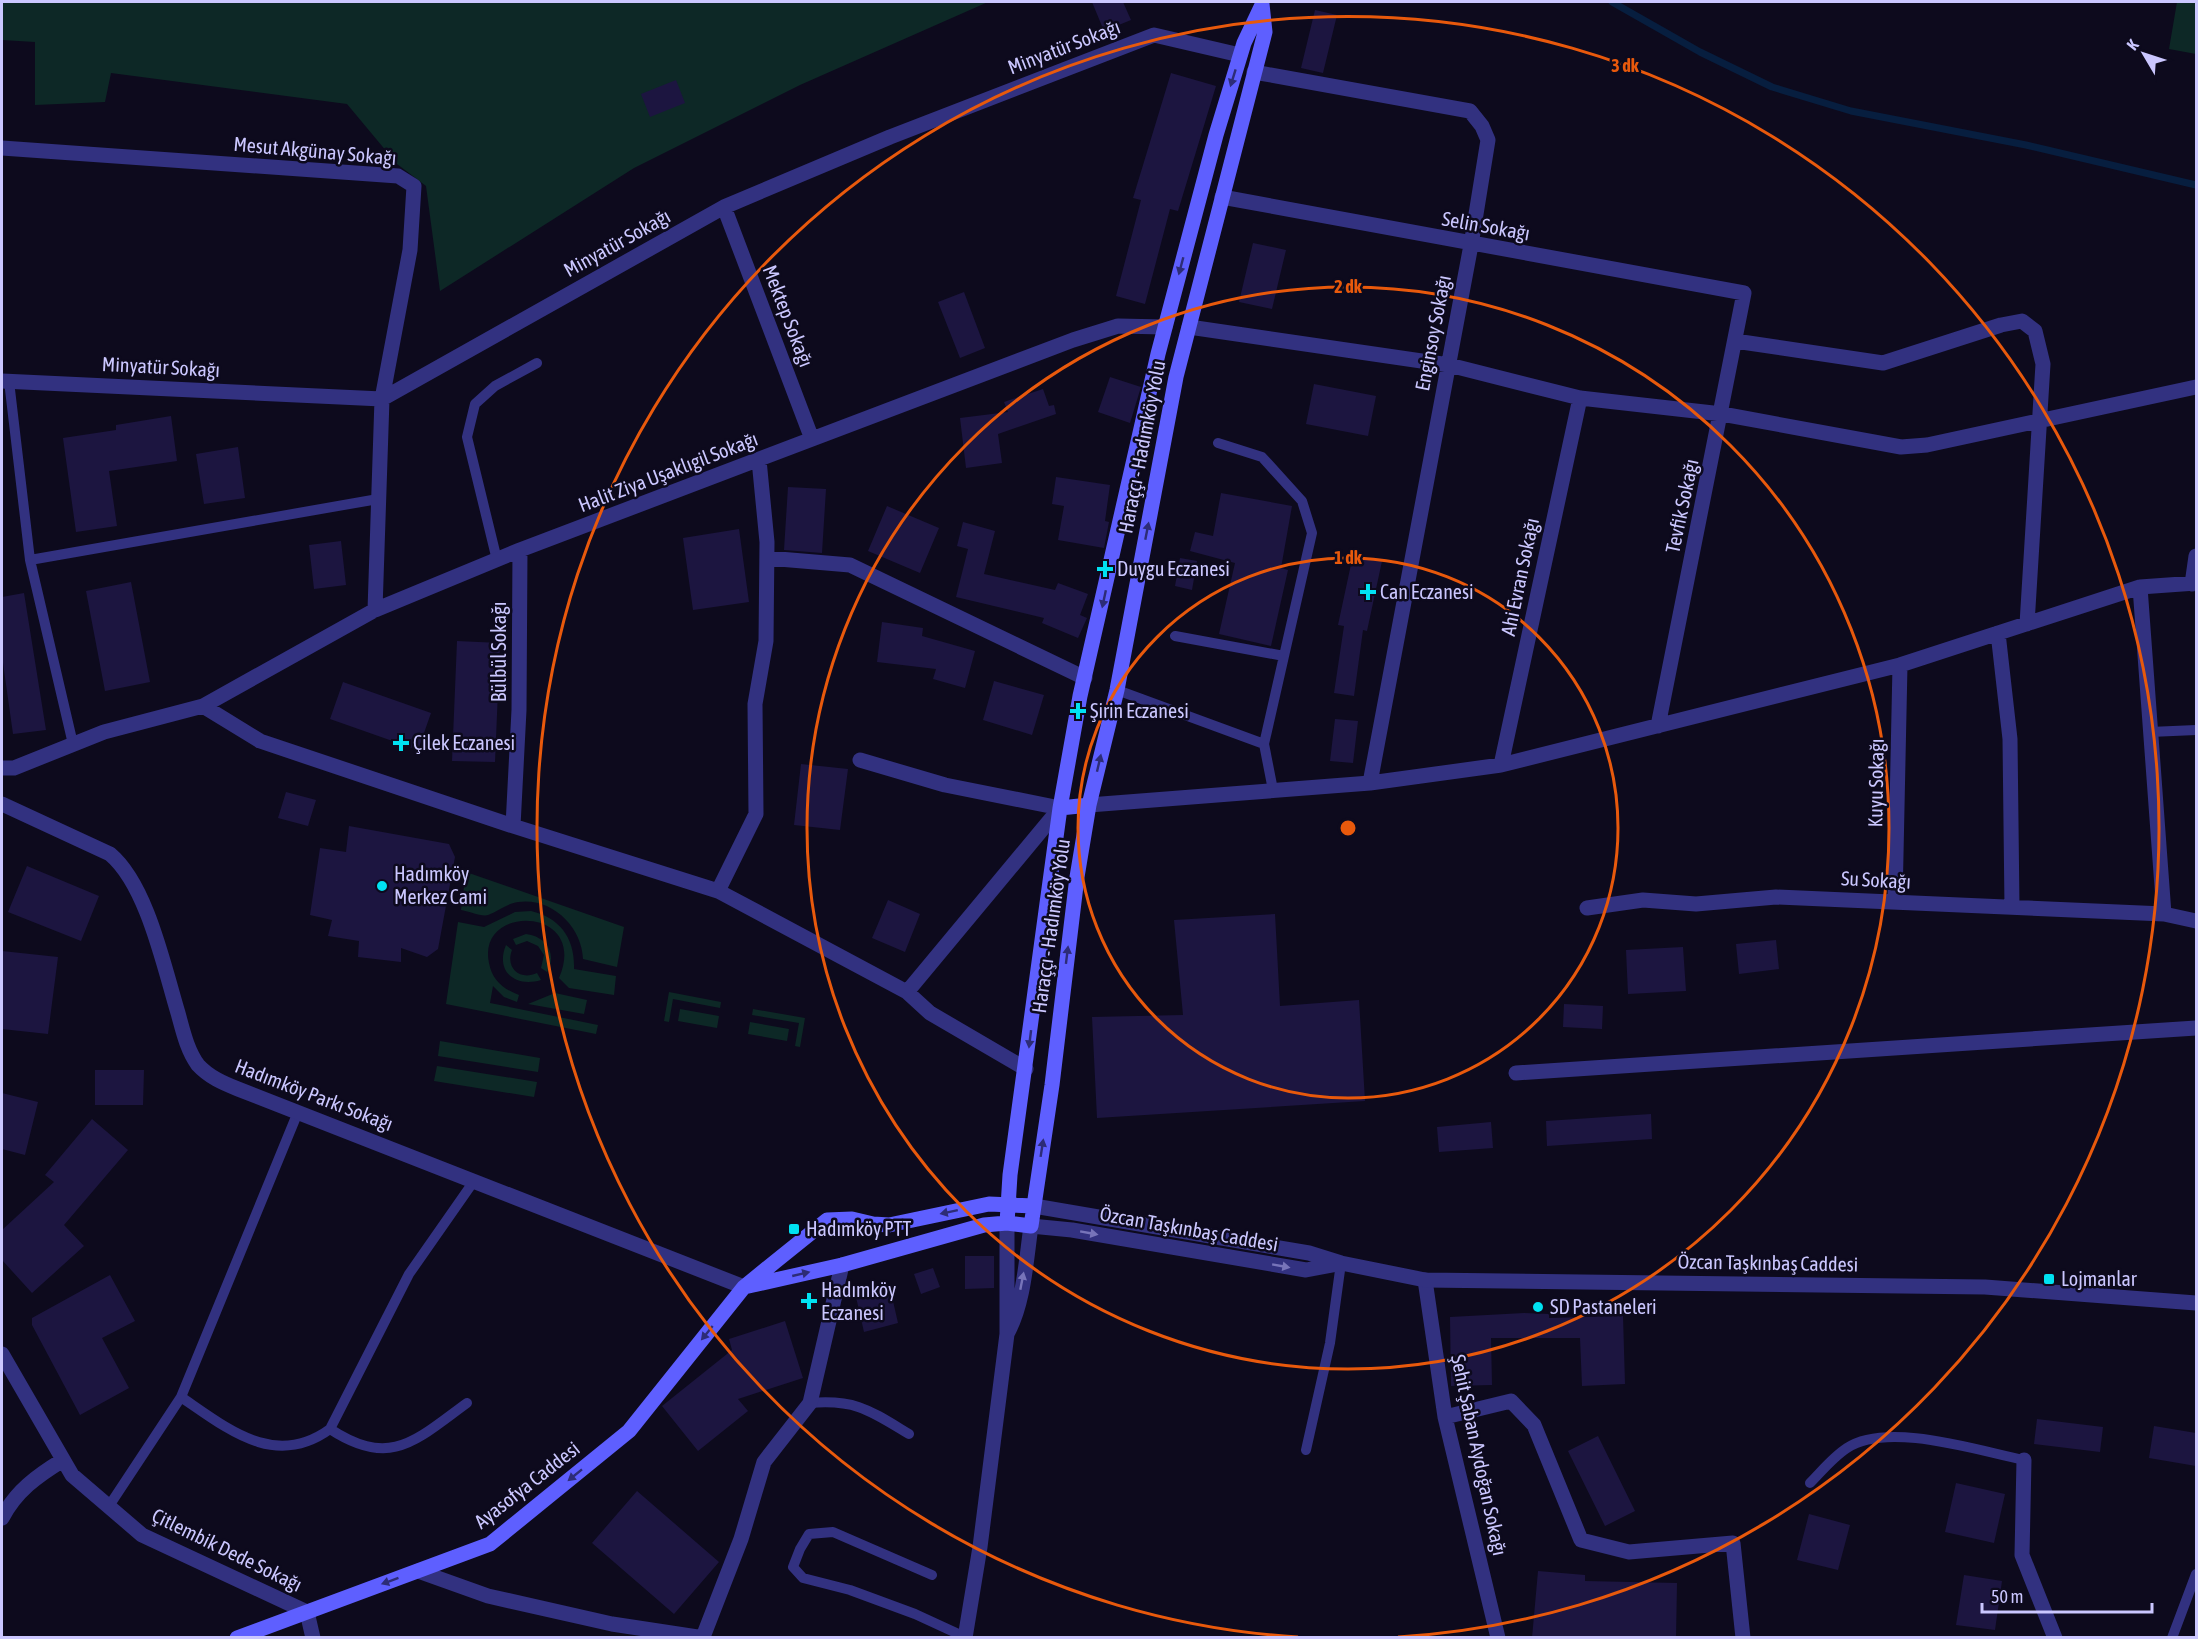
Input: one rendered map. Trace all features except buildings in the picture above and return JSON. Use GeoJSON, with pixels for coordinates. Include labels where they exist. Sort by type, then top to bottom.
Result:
{"type":"FeatureCollection","features":[{"type":"Feature","properties":{"kind":"main road"},"geometry":{"type":"LineString","coordinates":[[1007,1223],[1007,1204],[1060,808],[1085,678],[1165,327],[1216,135],[1240,55],[1263,3]]}},
{"type":"Feature","properties":{"kind":"main road","name":"Haraççı - Hadımköy Yolu"},"geometry":{"type":"LineString","coordinates":[[1031,1226],[1052,1085],[1077,877],[1089,805],[1116,690],[1176,377],[1265,32],[1263,3]]}},
{"type":"Feature","properties":{"kind":"main road"},"geometry":{"type":"LineString","coordinates":[[1165,327],[1189,327]]}},
{"type":"Feature","properties":{"kind":"main road"},"geometry":{"type":"LineString","coordinates":[[1060,808],[1089,805]]}},
{"type":"Feature","properties":{"kind":"main road","name":"Ayasofya Caddesi"},"geometry":{"type":"LineString","coordinates":[[237,1638],[490,1544],[629,1431],[744,1287],[827,1220],[852,1219],[889,1225],[989,1204],[1034,1206]]}},
{"type":"Feature","properties":{"kind":"main road"},"geometry":{"type":"LineString","coordinates":[[744,1287],[842,1265],[984,1225],[1007,1223],[1031,1226]]}},
{"type":"Feature","properties":{"kind":"street","name":"Minyatür Sokağı"},"geometry":{"type":"LineString","coordinates":[[5,381],[382,399],[724,207],[890,137],[1154,35],[1240,55]]}},
{"type":"Feature","properties":{"kind":"street","name":"Enginsoy Sokağı"},"geometry":{"type":"LineString","coordinates":[[1254,72],[1470,111],[1482,126],[1488,140],[1449,365],[1370,783]]}},
{"type":"Feature","properties":{"kind":"street","name":"Mesut Akgünay Sokağı"},"geometry":{"type":"LineString","coordinates":[[2,148],[398,176],[414,186],[410,250],[382,399],[375,610]]}},
{"type":"Feature","properties":{"kind":"street","name":"Selin Sokağı"},"geometry":{"type":"LineString","coordinates":[[1222,197],[1471,245],[1744,293]]}},
{"type":"Feature","properties":{"kind":"street","name":"Mektep Sokağı"},"geometry":{"type":"LineString","coordinates":[[724,207],[812,439]]}},
{"type":"Feature","properties":{"kind":"street","name":"Tevfik Sokağı"},"geometry":{"type":"LineString","coordinates":[[1658,726],[1722,414],[1744,293]]}},
{"type":"Feature","properties":{"kind":"street"},"geometry":{"type":"LineString","coordinates":[[1736,341],[1883,363],[2001,325],[2022,321],[2035,331],[2043,364],[2027,624]]}},
{"type":"Feature","properties":{"kind":"street","name":"Halit Ziya Uşaklıgil Sokağı"},"geometry":{"type":"LineString","coordinates":[[2,768],[14,768],[104,732],[203,706],[375,610],[520,550],[1073,340],[1118,326],[1165,327]]}},
{"type":"Feature","properties":{"kind":"street"},"geometry":{"type":"LineString","coordinates":[[1189,327],[1449,365],[1580,398],[1722,414],[1901,447],[1927,444],[2196,387]]}},
{"type":"Feature","properties":{"kind":"street","name":"Ahi Evran Sokağı"},"geometry":{"type":"LineString","coordinates":[[1501,765],[1580,398]]}},
{"type":"Feature","properties":{"kind":"street"},"geometry":{"type":"LineString","coordinates":[[718,891],[756,814],[755,704],[766,641],[767,558],[759,460]]}},
{"type":"Feature","properties":{"kind":"street","name":"Bülbül Sokağı"},"geometry":{"type":"LineString","coordinates":[[513,826],[519,710],[520,550]]}},
{"type":"Feature","properties":{"kind":"street"},"geometry":{"type":"LineString","coordinates":[[1089,805],[1370,783],[1501,765],[1900,665],[2140,587],[2194,583],[2196,556]]}},
{"type":"Feature","properties":{"kind":"street"},"geometry":{"type":"LineString","coordinates":[[767,558],[850,565],[1085,678]]}},
{"type":"Feature","properties":{"kind":"street"},"geometry":{"type":"LineString","coordinates":[[2140,587],[2164,914]]}},
{"type":"Feature","properties":{"kind":"street"},"geometry":{"type":"LineString","coordinates":[[1998,633],[2010,739],[2012,907]]}},
{"type":"Feature","properties":{"kind":"street","name":"Kuyu Sokağı"},"geometry":{"type":"LineString","coordinates":[[1895,902],[1900,665]]}},
{"type":"Feature","properties":{"kind":"street"},"geometry":{"type":"LineString","coordinates":[[203,706],[260,741],[513,826],[718,891],[907,992],[930,1012],[1026,1069]]}},
{"type":"Feature","properties":{"kind":"street"},"geometry":{"type":"LineString","coordinates":[[860,760],[945,785],[1060,808],[907,992]]}},
{"type":"Feature","properties":{"kind":"street","name":"Hadımköy Parkı Sokağı"},"geometry":{"type":"LineString","coordinates":[[2,804],[110,854],[122,864],[132,878],[141,900],[189,1050],[198,1065],[220,1081],[612,1238],[744,1287]]}},
{"type":"Feature","properties":{"kind":"street","name":"Su Sokağı"},"geometry":{"type":"LineString","coordinates":[[1587,908],[1643,900],[1696,904],[1776,897],[2164,914],[2196,921]]}},
{"type":"Feature","properties":{"kind":"street"},"geometry":{"type":"LineString","coordinates":[[1516,1073],[2196,1028]]}},
{"type":"Feature","properties":{"kind":"street","name":"Özcan Taşkınbaş Caddesi"},"geometry":{"type":"LineString","coordinates":[[1034,1206],[1309,1253],[1341,1263],[1425,1280],[1985,1287],[2196,1303]]}},
{"type":"Feature","properties":{"kind":"street"},"geometry":{"type":"LineString","coordinates":[[965,1637],[980,1547],[1007,1334],[1007,1223]]}},
{"type":"Feature","properties":{"kind":"street"},"geometry":{"type":"LineString","coordinates":[[1007,1334],[1013,1323],[1031,1226]]}},
{"type":"Feature","properties":{"kind":"street","name":"Özcan Taşkınbaş Caddesi"},"geometry":{"type":"LineString","coordinates":[[1031,1226],[1072,1230],[1306,1270],[1341,1263]]}},
{"type":"Feature","properties":{"kind":"street"},"geometry":{"type":"LineString","coordinates":[[418,1571],[488,1596],[612,1624],[704,1637],[741,1539],[764,1462],[810,1403],[842,1265]]}},
{"type":"Feature","properties":{"kind":"street","name":"Şehit Şaban Aydoğan Sokağı"},"geometry":{"type":"LineString","coordinates":[[1425,1280],[1445,1417],[1498,1638]]}},
{"type":"Feature","properties":{"kind":"street","name":"Çitlembik Dede Sokağı"},"geometry":{"type":"LineString","coordinates":[[2,1354],[72,1475],[142,1535],[307,1612]]}},
{"type":"Feature","properties":{"kind":"street"},"geometry":{"type":"LineString","coordinates":[[1445,1417],[1511,1401],[1534,1425],[1581,1540],[1629,1552],[1733,1543],[1743,1638]]}},
{"type":"Feature","properties":{"kind":"street"},"geometry":{"type":"LineString","coordinates":[[2,1518],[20,1491],[38,1475],[63,1460]]}},
{"type":"Feature","properties":{"kind":"street"},"geometry":{"type":"LineString","coordinates":[[2024,1460],[2022,1555],[2055,1638]]}},
{"type":"Feature","properties":{"kind":"street"},"geometry":{"type":"LineString","coordinates":[[307,1612],[313,1638]]}},
{"type":"Feature","properties":{"kind":"lane"},"geometry":{"type":"LineString","coordinates":[[497,560],[467,437],[474,404],[495,386],[537,363]]}},
{"type":"Feature","properties":{"kind":"lane"},"geometry":{"type":"LineString","coordinates":[[5,381],[30,560],[73,744]]}},
{"type":"Feature","properties":{"kind":"lane"},"geometry":{"type":"LineString","coordinates":[[1218,443],[1262,457],[1302,501],[1312,533],[1264,744],[1273,790]]}},
{"type":"Feature","properties":{"kind":"lane"},"geometry":{"type":"LineString","coordinates":[[30,560],[378,499]]}},
{"type":"Feature","properties":{"kind":"lane"},"geometry":{"type":"LineString","coordinates":[[1175,636],[1284,656]]}},
{"type":"Feature","properties":{"kind":"lane"},"geometry":{"type":"LineString","coordinates":[[1116,690],[1264,744]]}},
{"type":"Feature","properties":{"kind":"lane"},"geometry":{"type":"LineString","coordinates":[[2150,732],[2196,730]]}},
{"type":"Feature","properties":{"kind":"lane"},"geometry":{"type":"LineString","coordinates":[[109,1506],[181,1397],[298,1112]]}},
{"type":"Feature","properties":{"kind":"lane"},"geometry":{"type":"LineString","coordinates":[[181,1397],[230,1431],[279,1448],[312,1442],[330,1429],[409,1274],[474,1181]]}},
{"type":"Feature","properties":{"kind":"lane"},"geometry":{"type":"LineString","coordinates":[[1306,1450],[1330,1343],[1341,1263]]}},
{"type":"Feature","properties":{"kind":"lane"},"geometry":{"type":"LineString","coordinates":[[810,1403],[834,1401],[866,1408],[909,1434]]}},
{"type":"Feature","properties":{"kind":"lane"},"geometry":{"type":"LineString","coordinates":[[330,1429],[353,1444],[384,1450],[417,1440],[468,1403]]}},
{"type":"Feature","properties":{"kind":"lane"},"geometry":{"type":"LineString","coordinates":[[1810,1483],[1847,1448],[1876,1438],[1917,1439],[2024,1460]]}},
{"type":"Feature","properties":{"kind":"lane"},"geometry":{"type":"LineString","coordinates":[[932,1575],[833,1532],[809,1534],[800,1548],[793,1567],[803,1578],[850,1590],[915,1614],[965,1637]]}},
{"type":"Feature","properties":{"kind":"lane"},"geometry":{"type":"LineString","coordinates":[[2172,1638],[2196,1574]]}},
{"type":"Feature","properties":{"kind":"green space"},"geometry":{"type":"Polygon","coordinates":[[[2,2],[988,2],[800,85],[634,168],[440,291],[426,186],[397,164],[347,104],[111,73],[105,102],[35,105],[35,42],[2,40],[2,2]]]}},
{"type":"Feature","properties":{"kind":"green space"},"geometry":{"type":"Polygon","coordinates":[[[2177,2],[2196,2],[2196,54],[2169,49],[2177,2]]]}},
{"type":"Feature","properties":{"kind":"green space"},"geometry":{"type":"Polygon","coordinates":[[[466,872],[624,927],[617,967],[583,959],[577,936],[571,926],[553,909],[542,904],[518,902],[485,915],[461,910],[466,872]]]}},
{"type":"Feature","properties":{"kind":"green space"},"geometry":{"type":"Polygon","coordinates":[[[531,911],[550,919],[564,931],[572,948],[574,969],[616,976],[614,995],[569,988],[559,978],[564,954],[559,937],[547,926],[531,921],[514,922],[499,930],[490,943],[489,963],[493,974],[503,987],[519,995],[517,1002],[504,997],[493,986],[490,1003],[598,1025],[596,1034],[446,1004],[458,922],[484,927],[515,912],[531,911]]]}},
{"type":"Feature","properties":{"kind":"green space"},"geometry":{"type":"Polygon","coordinates":[[[526,934],[539,938],[548,947],[551,958],[547,972],[541,968],[544,955],[538,946],[527,941],[516,945],[513,939],[526,934]]]}},
{"type":"Feature","properties":{"kind":"green space"},"geometry":{"type":"Polygon","coordinates":[[[506,945],[512,950],[511,962],[516,971],[525,975],[537,973],[541,980],[523,982],[505,970],[503,954],[506,945]]]}},
{"type":"Feature","properties":{"kind":"green space"},"geometry":{"type":"Polygon","coordinates":[[[669,992],[721,1002],[720,1008],[673,999],[669,1022],[664,1021],[669,992]]]}},
{"type":"Feature","properties":{"kind":"green space"},"geometry":{"type":"Polygon","coordinates":[[[555,993],[587,1000],[584,1014],[528,1004],[555,993]]]}},
{"type":"Feature","properties":{"kind":"green space"},"geometry":{"type":"Polygon","coordinates":[[[680,1009],[719,1016],[717,1028],[678,1021],[680,1009]]]}},
{"type":"Feature","properties":{"kind":"green space"},"geometry":{"type":"Polygon","coordinates":[[[753,1009],[805,1018],[800,1047],[795,1046],[799,1023],[752,1015],[753,1009]]]}},
{"type":"Feature","properties":{"kind":"green space"},"geometry":{"type":"Polygon","coordinates":[[[750,1022],[789,1029],[787,1041],[748,1034],[750,1022]]]}},
{"type":"Feature","properties":{"kind":"green space"},"geometry":{"type":"Polygon","coordinates":[[[440,1041],[540,1058],[538,1072],[438,1056],[440,1041]]]}},
{"type":"Feature","properties":{"kind":"green space"},"geometry":{"type":"Polygon","coordinates":[[[437,1066],[537,1082],[534,1097],[434,1081],[437,1066]]]}},
{"type":"Feature","properties":{"kind":"waterway"},"geometry":{"type":"LineString","coordinates":[[1612,2],[1700,52],[1772,87],[1851,111],[2026,145],[2196,185]]}},
{"type":"Feature","properties":{"kind":"place","name":"Duygu Eczanesi"},"geometry":{"type":"Point","coordinates":[1105,569]}},
{"type":"Feature","properties":{"kind":"place","name":"Can Eczanesi"},"geometry":{"type":"Point","coordinates":[1368,592]}},
{"type":"Feature","properties":{"kind":"place","name":"Şirin Eczanesi"},"geometry":{"type":"Point","coordinates":[1078,711]}},
{"type":"Feature","properties":{"kind":"place","name":"Çilek Eczanesi"},"geometry":{"type":"Point","coordinates":[401,743]}},
{"type":"Feature","properties":{"kind":"place","name":"Hadımköy Merkez Cami"},"geometry":{"type":"Point","coordinates":[382,886]}},
{"type":"Feature","properties":{"kind":"place","name":"Hadımköy PTT"},"geometry":{"type":"Point","coordinates":[794,1229]}},
{"type":"Feature","properties":{"kind":"place","name":"Lojmanlar"},"geometry":{"type":"Point","coordinates":[2049,1279]}},
{"type":"Feature","properties":{"kind":"place","name":"Hadımköy Eczanesi"},"geometry":{"type":"Point","coordinates":[809,1301]}},
{"type":"Feature","properties":{"kind":"place","name":"SD Pastaneleri"},"geometry":{"type":"Point","coordinates":[1538,1307]}}]}
